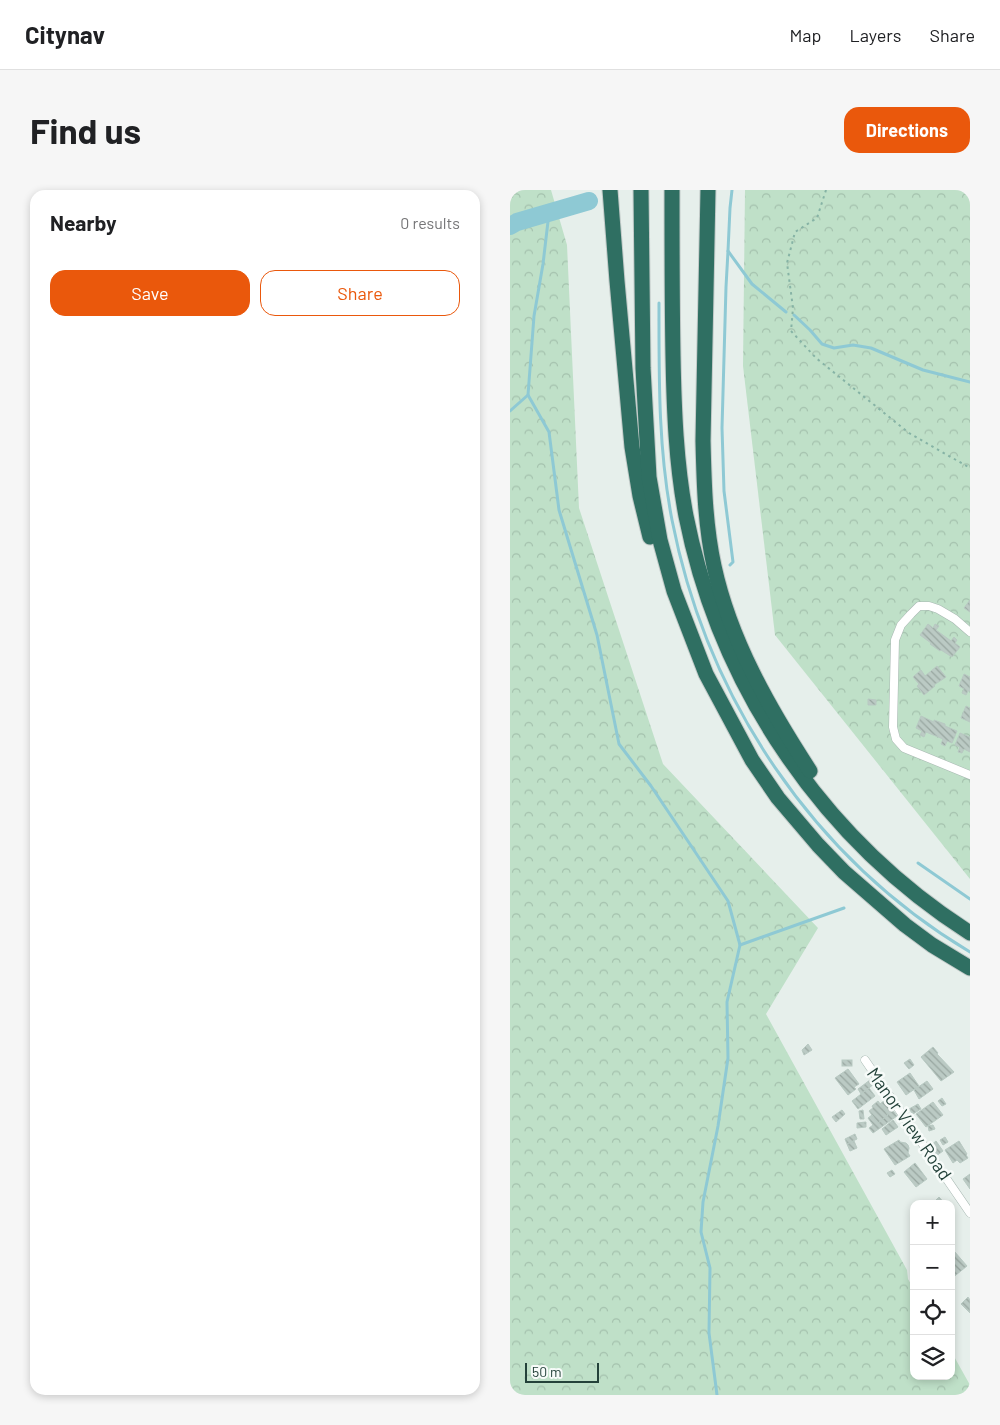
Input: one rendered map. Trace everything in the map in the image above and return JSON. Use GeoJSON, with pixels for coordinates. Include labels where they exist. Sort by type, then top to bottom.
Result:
{"type":"FeatureCollection","features":[{"type":"Feature","properties":{"kind":"highway"},"geometry":{"type":"LineString","coordinates":[[610,190],[632,448],[640,496],[653,550],[672,613],[752,760],[778,798],[844,872],[905,925],[932,945],[970,968]]}},
{"type":"Feature","properties":{"kind":"highway"},"geometry":{"type":"LineString","coordinates":[[641,190],[643,368],[649,477],[660,540],[674,591],[706,674]]}},
{"type":"Feature","properties":{"kind":"highway"},"geometry":{"type":"LineString","coordinates":[[672,190],[674,410],[680,466],[686,515],[706,595],[725,643],[763,719],[813,793],[869,854],[918,896],[970,933]]}},
{"type":"Feature","properties":{"kind":"highway"},"geometry":{"type":"LineString","coordinates":[[708,190],[703,450],[705,499],[714,565],[725,607],[742,651],[760,688],[814,778],[869,854]]}},
{"type":"Feature","properties":{"kind":"street"},"geometry":{"type":"LineString","coordinates":[[970,632],[955,619],[929,606],[919,606],[910,614],[895,640],[893,727],[896,739],[904,748],[970,775]]}},
{"type":"Feature","properties":{"kind":"street","name":"Manor View Road"},"geometry":{"type":"LineString","coordinates":[[865,1060],[970,1213]]}},
{"type":"Feature","properties":{"kind":"path"},"geometry":{"type":"LineString","coordinates":[[826,190],[817,218],[795,232],[787,263],[794,308],[791,332],[816,358],[908,433],[970,468]]}},
{"type":"Feature","properties":{"kind":"green space"},"geometry":{"type":"Polygon","coordinates":[[[510,190],[551,190],[567,245],[579,508],[663,764],[818,928],[766,1014],[907,1270],[910,1282],[910,1380],[955,1380],[955,1358],[970,1385],[970,1395],[510,1395],[510,190]]]}},
{"type":"Feature","properties":{"kind":"green space"},"geometry":{"type":"Polygon","coordinates":[[[745,190],[970,190],[970,879],[775,635],[743,366],[745,190]]]}},
{"type":"Feature","properties":{"kind":"building"},"geometry":{"type":"Polygon","coordinates":[[[970,600],[970,612],[964,608],[970,600]]]}},
{"type":"Feature","properties":{"kind":"building"},"geometry":{"type":"Polygon","coordinates":[[[928,624],[933,628],[935,624],[939,626],[936,630],[951,641],[954,637],[957,640],[955,643],[960,647],[952,657],[940,651],[920,635],[928,624]]]}},
{"type":"Feature","properties":{"kind":"building"},"geometry":{"type":"Polygon","coordinates":[[[937,666],[946,677],[924,695],[913,677],[921,670],[925,676],[937,666]]]}},
{"type":"Feature","properties":{"kind":"building"},"geometry":{"type":"Polygon","coordinates":[[[964,674],[970,677],[970,691],[966,695],[962,693],[964,689],[959,686],[964,674]]]}},
{"type":"Feature","properties":{"kind":"building"},"geometry":{"type":"Polygon","coordinates":[[[868,699],[876,700],[876,705],[868,705],[868,699]]]}},
{"type":"Feature","properties":{"kind":"building"},"geometry":{"type":"Polygon","coordinates":[[[966,706],[970,708],[970,722],[961,718],[966,706]]]}},
{"type":"Feature","properties":{"kind":"building"},"geometry":{"type":"Polygon","coordinates":[[[921,716],[934,722],[934,720],[945,724],[945,726],[957,731],[952,743],[947,741],[945,746],[941,744],[943,739],[926,732],[924,737],[920,735],[922,731],[916,728],[921,716]]]}},
{"type":"Feature","properties":{"kind":"building"},"geometry":{"type":"Polygon","coordinates":[[[960,733],[970,737],[970,752],[964,749],[962,753],[958,752],[960,747],[955,745],[960,733]]]}},
{"type":"Feature","properties":{"kind":"building"},"geometry":{"type":"Polygon","coordinates":[[[808,1044],[812,1050],[804,1055],[802,1050],[808,1044]]]}},
{"type":"Feature","properties":{"kind":"building"},"geometry":{"type":"Polygon","coordinates":[[[933,1047],[954,1072],[941,1081],[921,1057],[933,1047]]]}},
{"type":"Feature","properties":{"kind":"building"},"geometry":{"type":"Polygon","coordinates":[[[910,1059],[914,1065],[909,1069],[904,1063],[910,1059]]]}},
{"type":"Feature","properties":{"kind":"building"},"geometry":{"type":"Polygon","coordinates":[[[842,1060],[852,1060],[852,1066],[842,1066],[842,1060]]]}},
{"type":"Feature","properties":{"kind":"building"},"geometry":{"type":"Polygon","coordinates":[[[848,1069],[859,1084],[848,1095],[835,1078],[848,1069]]]}},
{"type":"Feature","properties":{"kind":"building"},"geometry":{"type":"Polygon","coordinates":[[[910,1073],[919,1086],[906,1095],[897,1082],[910,1073]]]}},
{"type":"Feature","properties":{"kind":"building"},"geometry":{"type":"Polygon","coordinates":[[[870,1080],[874,1084],[861,1094],[858,1089],[870,1080]]]}},
{"type":"Feature","properties":{"kind":"building"},"geometry":{"type":"Polygon","coordinates":[[[927,1081],[933,1089],[919,1099],[914,1090],[927,1081]]]}},
{"type":"Feature","properties":{"kind":"building"},"geometry":{"type":"Polygon","coordinates":[[[869,1088],[875,1096],[858,1109],[852,1101],[869,1088]]]}},
{"type":"Feature","properties":{"kind":"building"},"geometry":{"type":"Polygon","coordinates":[[[942,1098],[946,1104],[942,1106],[938,1101],[942,1098]]]}},
{"type":"Feature","properties":{"kind":"building"},"geometry":{"type":"Polygon","coordinates":[[[885,1100],[897,1116],[873,1133],[869,1128],[873,1125],[868,1118],[872,1115],[878,1123],[888,1115],[880,1104],[885,1100]]]}},
{"type":"Feature","properties":{"kind":"building"},"geometry":{"type":"Polygon","coordinates":[[[878,1101],[888,1115],[878,1123],[869,1111],[878,1101]]]}},
{"type":"Feature","properties":{"kind":"building"},"geometry":{"type":"Polygon","coordinates":[[[933,1102],[943,1115],[926,1127],[916,1114],[933,1102]]]}},
{"type":"Feature","properties":{"kind":"building"},"geometry":{"type":"Polygon","coordinates":[[[918,1104],[921,1109],[913,1114],[909,1109],[918,1104]]]}},
{"type":"Feature","properties":{"kind":"building"},"geometry":{"type":"Polygon","coordinates":[[[842,1110],[845,1114],[836,1122],[832,1117],[842,1110]]]}},
{"type":"Feature","properties":{"kind":"building"},"geometry":{"type":"Polygon","coordinates":[[[863,1110],[864,1119],[860,1119],[859,1111],[863,1110]]]}},
{"type":"Feature","properties":{"kind":"building"},"geometry":{"type":"Polygon","coordinates":[[[893,1120],[898,1127],[886,1135],[882,1129],[893,1120]]]}},
{"type":"Feature","properties":{"kind":"building"},"geometry":{"type":"Polygon","coordinates":[[[866,1122],[866,1127],[857,1128],[857,1123],[866,1122]]]}},
{"type":"Feature","properties":{"kind":"building"},"geometry":{"type":"Polygon","coordinates":[[[933,1125],[935,1129],[929,1131],[928,1126],[933,1125]]]}},
{"type":"Feature","properties":{"kind":"building"},"geometry":{"type":"Polygon","coordinates":[[[855,1134],[857,1139],[847,1144],[845,1139],[855,1134]]]}},
{"type":"Feature","properties":{"kind":"building"},"geometry":{"type":"Polygon","coordinates":[[[945,1137],[948,1142],[943,1145],[940,1140],[945,1137]]]}},
{"type":"Feature","properties":{"kind":"building"},"geometry":{"type":"Polygon","coordinates":[[[899,1140],[908,1145],[910,1156],[895,1165],[884,1149],[899,1140]]]}},
{"type":"Feature","properties":{"kind":"building"},"geometry":{"type":"Polygon","coordinates":[[[854,1141],[857,1148],[850,1151],[847,1144],[854,1141]]]}},
{"type":"Feature","properties":{"kind":"building"},"geometry":{"type":"Polygon","coordinates":[[[936,1141],[943,1151],[936,1156],[930,1146],[936,1141]]]}},
{"type":"Feature","properties":{"kind":"building"},"geometry":{"type":"Polygon","coordinates":[[[959,1141],[968,1158],[960,1163],[957,1160],[953,1163],[945,1150],[959,1141]]]}},
{"type":"Feature","properties":{"kind":"building"},"geometry":{"type":"Polygon","coordinates":[[[915,1163],[927,1179],[916,1187],[904,1172],[915,1163]]]}},
{"type":"Feature","properties":{"kind":"building"},"geometry":{"type":"Polygon","coordinates":[[[892,1170],[895,1174],[890,1177],[887,1173],[892,1170]]]}},
{"type":"Feature","properties":{"kind":"building"},"geometry":{"type":"Polygon","coordinates":[[[970,1174],[970,1189],[963,1179],[970,1174]]]}},
{"type":"Feature","properties":{"kind":"building"},"geometry":{"type":"Polygon","coordinates":[[[955,1252],[967,1266],[955,1276],[955,1252]]]}},
{"type":"Feature","properties":{"kind":"building"},"geometry":{"type":"Polygon","coordinates":[[[968,1297],[970,1300],[970,1313],[961,1304],[968,1297]]]}},
{"type":"Feature","properties":{"kind":"waterway"},"geometry":{"type":"LineString","coordinates":[[732,190],[728,251],[752,284],[786,312]]}},
{"type":"Feature","properties":{"kind":"waterway"},"geometry":{"type":"LineString","coordinates":[[510,226],[517,222],[589,201]]}},
{"type":"Feature","properties":{"kind":"waterway"},"geometry":{"type":"LineString","coordinates":[[549,213],[534,316],[528,395],[549,432],[559,510],[597,635],[619,744],[651,786],[728,901],[740,945],[727,1002],[728,1058],[718,1126],[703,1202],[701,1232],[710,1268],[709,1333],[717,1395]]}},
{"type":"Feature","properties":{"kind":"waterway"},"geometry":{"type":"LineString","coordinates":[[728,251],[722,428],[724,491],[733,562],[730,565]]}},
{"type":"Feature","properties":{"kind":"waterway"},"geometry":{"type":"LineString","coordinates":[[659,303],[659,384],[662,439],[667,493],[672,520],[688,586],[711,650],[740,711],[775,768],[816,821],[862,870],[914,914],[970,952]]}},
{"type":"Feature","properties":{"kind":"waterway"},"geometry":{"type":"LineString","coordinates":[[794,315],[822,344],[834,348],[853,345],[871,348],[923,370],[970,382]]}},
{"type":"Feature","properties":{"kind":"waterway"},"geometry":{"type":"LineString","coordinates":[[510,411],[528,395]]}},
{"type":"Feature","properties":{"kind":"waterway"},"geometry":{"type":"LineString","coordinates":[[918,863],[970,899]]}},
{"type":"Feature","properties":{"kind":"waterway"},"geometry":{"type":"LineString","coordinates":[[740,945],[844,908]]}}]}
